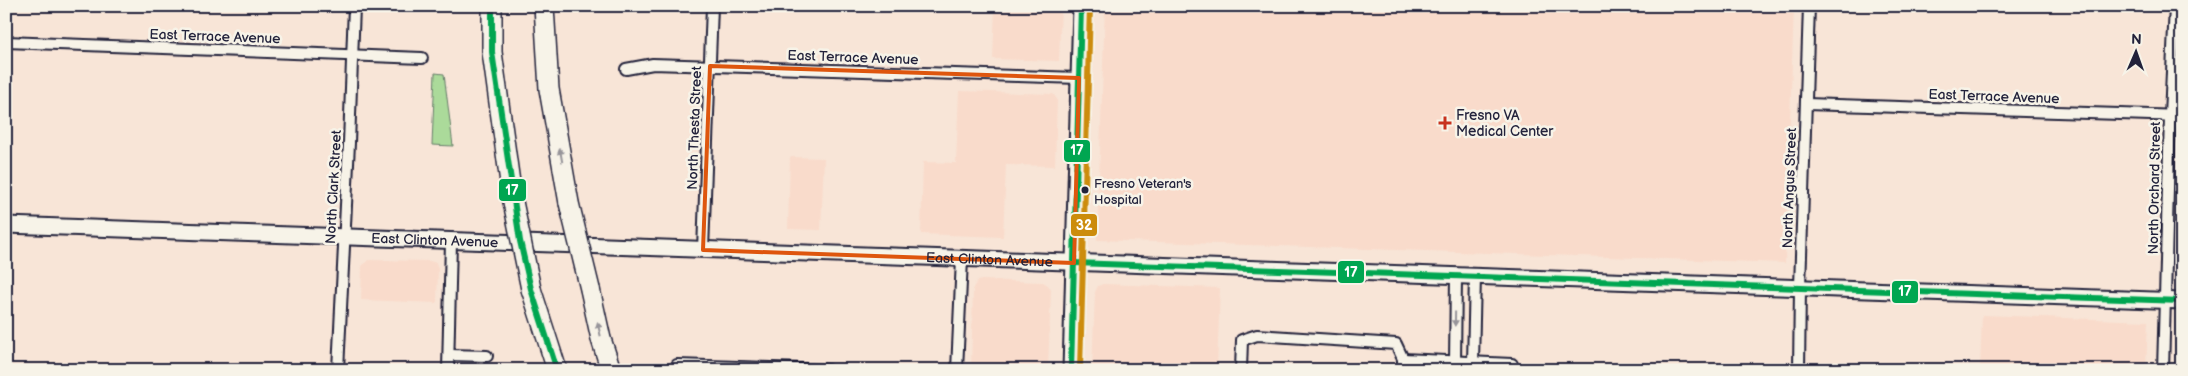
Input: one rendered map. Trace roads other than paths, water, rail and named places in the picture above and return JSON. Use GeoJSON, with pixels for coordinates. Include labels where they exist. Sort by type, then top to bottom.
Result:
{"type":"FeatureCollection","features":[{"type":"Feature","properties":{"kind":"highway"},"geometry":{"type":"LineString","coordinates":[[492,6],[492,52],[512,197],[531,289],[557,370]]}},
{"type":"Feature","properties":{"kind":"highway"},"geometry":{"type":"LineString","coordinates":[[544,6],[549,89],[569,203],[601,339],[611,370]]}},
{"type":"Feature","properties":{"kind":"main road"},"geometry":{"type":"LineString","coordinates":[[1071,370],[1081,6]]}},
{"type":"Feature","properties":{"kind":"main road","name":"East Clinton Avenue"},"geometry":{"type":"LineString","coordinates":[[6,225],[2182,301]]}},
{"type":"Feature","properties":{"kind":"street","name":"North Clark Street"},"geometry":{"type":"LineString","coordinates":[[338,370],[343,237],[350,143],[354,6]]}},
{"type":"Feature","properties":{"kind":"street","name":"North Thesta Street"},"geometry":{"type":"LineString","coordinates":[[703,250],[712,6]]}},
{"type":"Feature","properties":{"kind":"street","name":"North Angus Street"},"geometry":{"type":"LineString","coordinates":[[1799,370],[1809,6]]}},
{"type":"Feature","properties":{"kind":"street","name":"North Orchard Street"},"geometry":{"type":"LineString","coordinates":[[2163,370],[2175,6]]}},
{"type":"Feature","properties":{"kind":"street","name":"East Terrace Avenue"},"geometry":{"type":"LineString","coordinates":[[6,42],[422,58]]}},
{"type":"Feature","properties":{"kind":"street","name":"East Terrace Avenue"},"geometry":{"type":"LineString","coordinates":[[626,69],[653,64],[1079,78]]}},
{"type":"Feature","properties":{"kind":"street","name":"East Terrace Avenue"},"geometry":{"type":"LineString","coordinates":[[1806,104],[2182,116]]}},
{"type":"Feature","properties":{"kind":"street"},"geometry":{"type":"LineString","coordinates":[[448,370],[451,241]]}},
{"type":"Feature","properties":{"kind":"street"},"geometry":{"type":"LineString","coordinates":[[957,370],[962,259]]}},
{"type":"Feature","properties":{"kind":"street"},"geometry":{"type":"LineString","coordinates":[[1455,363],[1456,276]]}},
{"type":"Feature","properties":{"kind":"street"},"geometry":{"type":"LineString","coordinates":[[1473,363],[1475,276]]}},
{"type":"Feature","properties":{"kind":"street"},"geometry":{"type":"LineString","coordinates":[[1241,370],[1242,340],[1257,335],[1396,344],[1403,364],[1512,364],[1512,370]]}},
{"type":"Feature","properties":{"kind":"street"},"geometry":{"type":"LineString","coordinates":[[449,355],[487,356]]}},
{"type":"Feature","properties":{"kind":"street"},"geometry":{"type":"LineString","coordinates":[[678,367],[828,370]]}},
{"type":"Feature","properties":{"kind":"place","name":"Fresno VA Medical Center"},"geometry":{"type":"Point","coordinates":[1445,123]}},
{"type":"Feature","properties":{"kind":"place","name":"Fresno Veteran's Hospital"},"geometry":{"type":"Point","coordinates":[1085,190]}}]}
